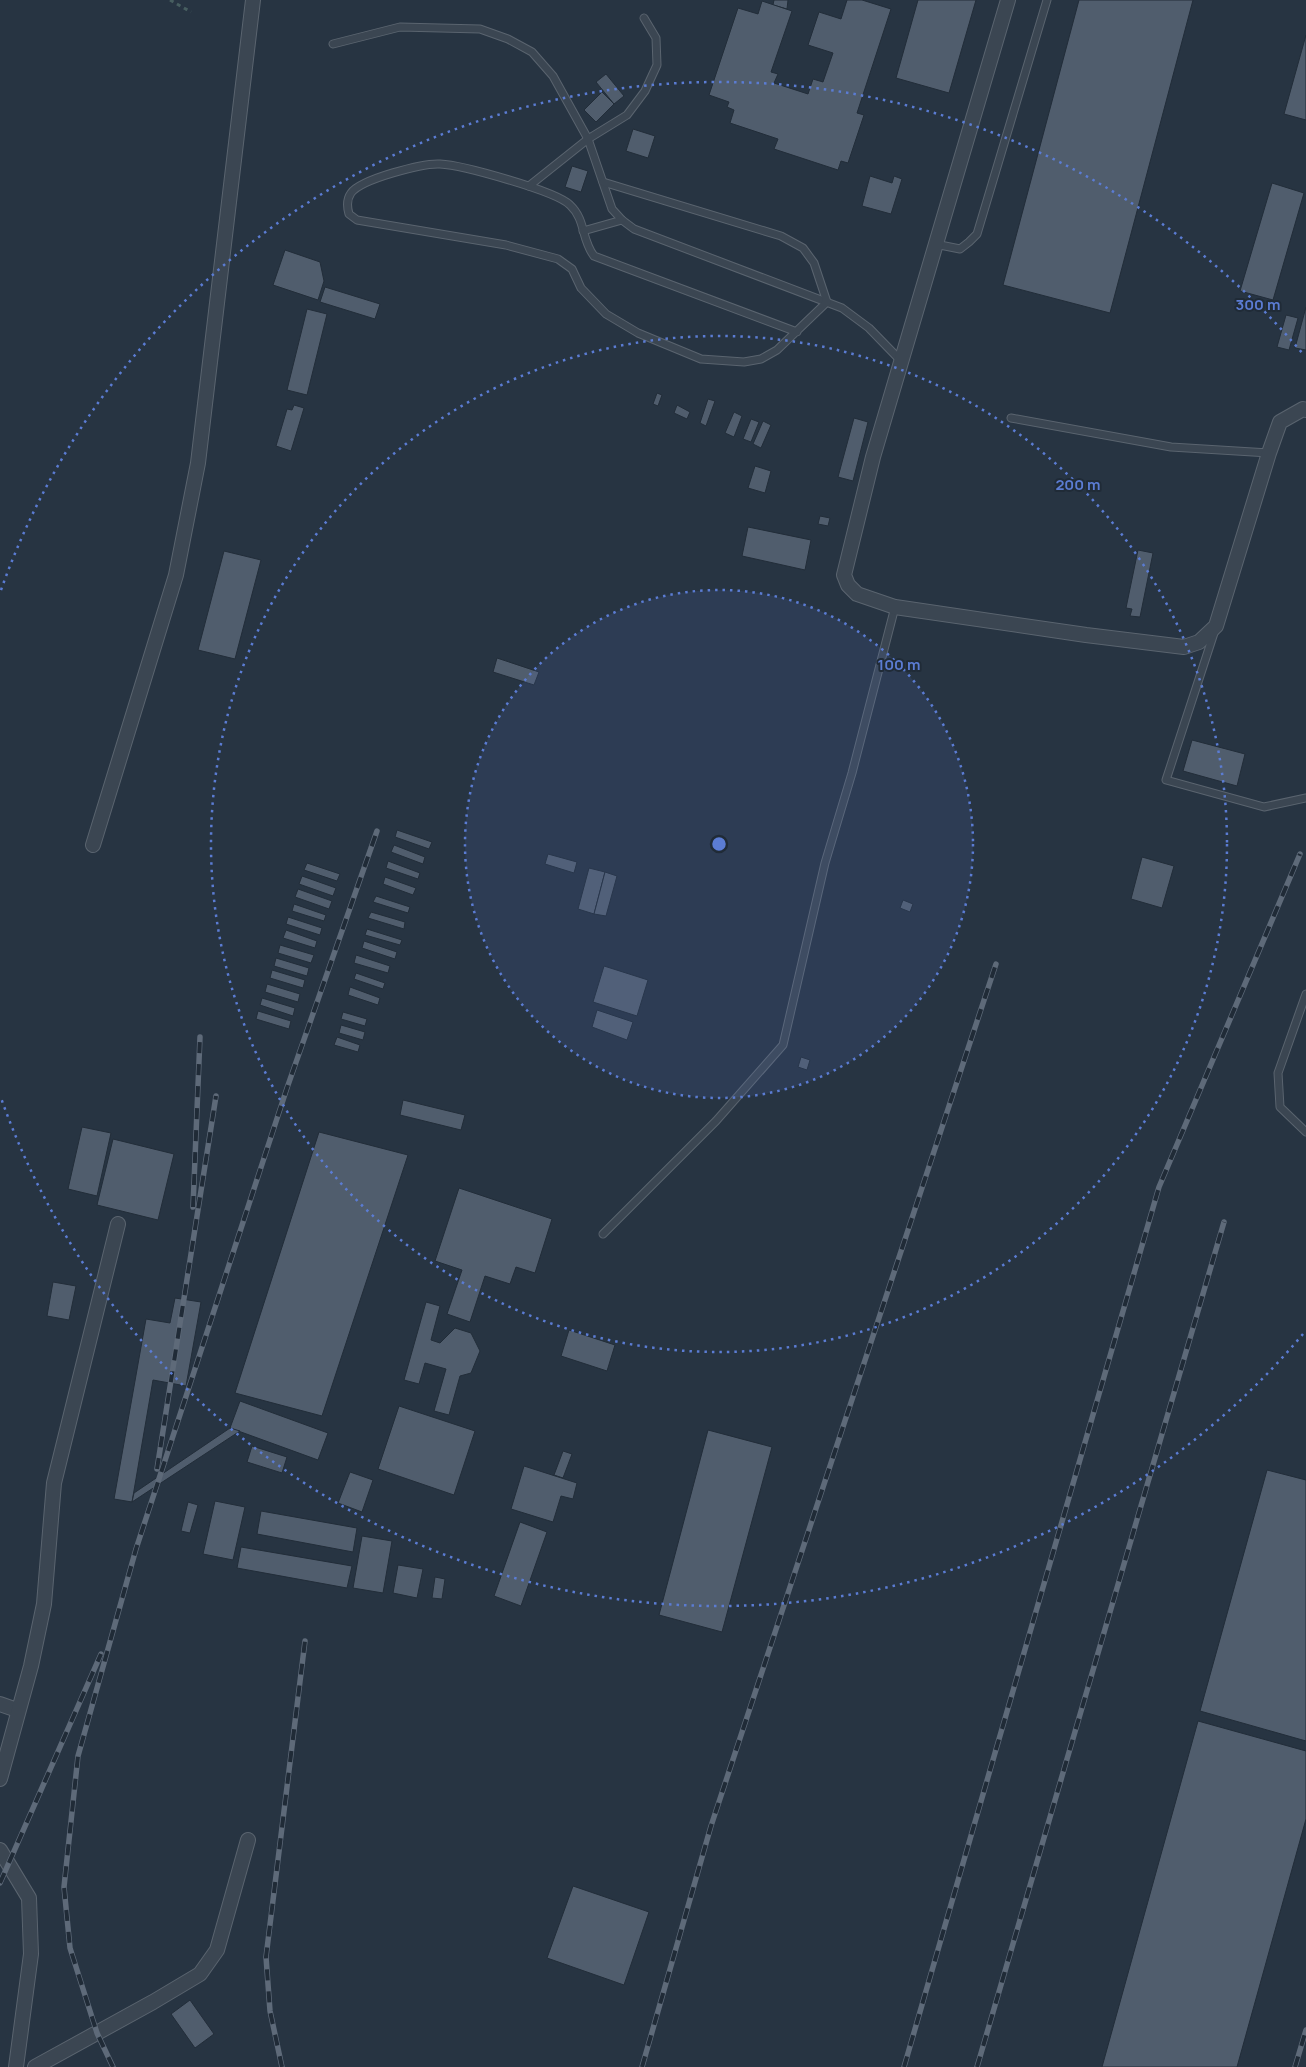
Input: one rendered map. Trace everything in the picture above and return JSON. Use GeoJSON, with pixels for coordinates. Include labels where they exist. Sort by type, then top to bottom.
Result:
{"type":"FeatureCollection","features":[{"type":"Feature","properties":{"kind":"street"},"geometry":{"type":"LineString","coordinates":[[93,845],[176,575],[187,519],[199,453],[252,0]]}},
{"type":"Feature","properties":{"kind":"street"},"geometry":{"type":"LineString","coordinates":[[1008,0],[873,457],[844,575],[848,585],[857,594],[895,607],[1086,635],[1184,647],[1199,642],[1216,626],[1280,422],[1303,409],[1306,410]]}},
{"type":"Feature","properties":{"kind":"street"},"geometry":{"type":"LineString","coordinates":[[0,1779],[30,1666],[44,1604],[54,1483],[118,1224]]}},
{"type":"Feature","properties":{"kind":"street"},"geometry":{"type":"LineString","coordinates":[[0,1704],[17,1710]]}},
{"type":"Feature","properties":{"kind":"street"},"geometry":{"type":"LineString","coordinates":[[35,2067],[200,1974],[217,1950],[248,1840]]}},
{"type":"Feature","properties":{"kind":"street"},"geometry":{"type":"LineString","coordinates":[[0,1850],[29,1898],[31,1954],[16,2067]]}},
{"type":"Feature","properties":{"kind":"lane"},"geometry":{"type":"LineString","coordinates":[[935,244],[960,249],[976,234],[1047,0]]}},
{"type":"Feature","properties":{"kind":"lane"},"geometry":{"type":"LineString","coordinates":[[529,186],[588,139],[627,115],[646,91],[657,65],[656,38],[644,18]]}},
{"type":"Feature","properties":{"kind":"lane"},"geometry":{"type":"LineString","coordinates":[[333,44],[400,27],[480,29],[508,38],[532,52],[553,76],[588,139],[612,209],[622,220],[634,229],[842,308],[859,319],[902,362]]}},
{"type":"Feature","properties":{"kind":"lane"},"geometry":{"type":"LineString","coordinates":[[796,332],[594,256],[587,246],[580,219],[570,204],[548,192],[529,186],[440,164],[379,176],[351,192],[346,204],[348,214],[357,220],[506,245],[558,259],[572,269],[581,288],[606,314],[638,333],[701,359],[744,362],[761,359],[777,350],[796,332],[827,302]]}},
{"type":"Feature","properties":{"kind":"lane"},"geometry":{"type":"LineString","coordinates":[[603,182],[781,236],[802,248],[814,263],[827,302]]}},
{"type":"Feature","properties":{"kind":"lane"},"geometry":{"type":"LineString","coordinates":[[583,231],[622,220]]}},
{"type":"Feature","properties":{"kind":"lane"},"geometry":{"type":"LineString","coordinates":[[1011,418],[1171,447],[1269,453]]}},
{"type":"Feature","properties":{"kind":"lane"},"geometry":{"type":"LineString","coordinates":[[603,1234],[716,1121],[784,1045],[825,863],[852,773],[895,607]]}},
{"type":"Feature","properties":{"kind":"lane"},"geometry":{"type":"LineString","coordinates":[[1216,626],[1166,780],[1264,807],[1306,798]]}},
{"type":"Feature","properties":{"kind":"lane"},"geometry":{"type":"LineString","coordinates":[[1306,994],[1278,1073],[1280,1107],[1306,1132]]}},
{"type":"Feature","properties":{"kind":"path"},"geometry":{"type":"LineString","coordinates":[[170,0],[191,12]]}},
{"type":"Feature","properties":{"kind":"building"},"geometry":{"type":"Polygon","coordinates":[[[774,0],[788,0],[787,9],[773,5],[774,0]]]}},
{"type":"Feature","properties":{"kind":"building"},"geometry":{"type":"Polygon","coordinates":[[[847,0],[862,0],[891,9],[857,113],[864,115],[848,163],[841,161],[838,170],[774,149],[778,139],[730,123],[734,110],[727,107],[729,102],[709,95],[738,8],[758,14],[762,1],[792,11],[771,72],[778,74],[774,83],[808,94],[813,79],[823,82],[833,53],[808,45],[819,12],[841,19],[847,0]]]}},
{"type":"Feature","properties":{"kind":"building"},"geometry":{"type":"Polygon","coordinates":[[[918,0],[976,0],[949,93],[896,78],[918,0]]]}},
{"type":"Feature","properties":{"kind":"building"},"geometry":{"type":"Polygon","coordinates":[[[1079,0],[1193,0],[1110,313],[1003,285],[1079,0]]]}},
{"type":"Feature","properties":{"kind":"building"},"geometry":{"type":"Polygon","coordinates":[[[1306,35],[1306,120],[1284,114],[1306,35]]]}},
{"type":"Feature","properties":{"kind":"building"},"geometry":{"type":"Polygon","coordinates":[[[606,74],[624,96],[614,104],[596,82],[606,74]]]}},
{"type":"Feature","properties":{"kind":"building"},"geometry":{"type":"Polygon","coordinates":[[[602,92],[614,104],[596,122],[584,110],[602,92]]]}},
{"type":"Feature","properties":{"kind":"building"},"geometry":{"type":"Polygon","coordinates":[[[633,129],[655,136],[648,158],[626,151],[633,129]]]}},
{"type":"Feature","properties":{"kind":"building"},"geometry":{"type":"Polygon","coordinates":[[[572,166],[588,171],[581,192],[565,187],[572,166]]]}},
{"type":"Feature","properties":{"kind":"building"},"geometry":{"type":"Polygon","coordinates":[[[870,176],[892,183],[894,176],[902,179],[891,214],[862,206],[870,176]]]}},
{"type":"Feature","properties":{"kind":"building"},"geometry":{"type":"Polygon","coordinates":[[[1272,183],[1304,193],[1273,300],[1240,291],[1272,183]]]}},
{"type":"Feature","properties":{"kind":"building"},"geometry":{"type":"Polygon","coordinates":[[[285,250],[320,262],[324,281],[318,300],[273,285],[285,250]]]}},
{"type":"Feature","properties":{"kind":"building"},"geometry":{"type":"Polygon","coordinates":[[[325,287],[380,304],[375,319],[320,302],[325,287]]]}},
{"type":"Feature","properties":{"kind":"building"},"geometry":{"type":"Polygon","coordinates":[[[1306,307],[1306,350],[1295,348],[1306,307]]]}},
{"type":"Feature","properties":{"kind":"building"},"geometry":{"type":"Polygon","coordinates":[[[307,309],[327,314],[307,395],[287,390],[307,309]]]}},
{"type":"Feature","properties":{"kind":"building"},"geometry":{"type":"Polygon","coordinates":[[[1286,315],[1298,318],[1289,350],[1277,347],[1286,315]]]}},
{"type":"Feature","properties":{"kind":"building"},"geometry":{"type":"Polygon","coordinates":[[[657,393],[662,395],[658,406],[653,404],[657,393]]]}},
{"type":"Feature","properties":{"kind":"building"},"geometry":{"type":"Polygon","coordinates":[[[708,399],[715,401],[706,426],[700,423],[708,399]]]}},
{"type":"Feature","properties":{"kind":"building"},"geometry":{"type":"Polygon","coordinates":[[[294,405],[304,408],[291,451],[276,446],[287,409],[292,410],[294,405]]]}},
{"type":"Feature","properties":{"kind":"building"},"geometry":{"type":"Polygon","coordinates":[[[677,405],[690,412],[687,419],[674,413],[677,405]]]}},
{"type":"Feature","properties":{"kind":"building"},"geometry":{"type":"Polygon","coordinates":[[[734,412],[742,416],[734,437],[725,433],[734,412]]]}},
{"type":"Feature","properties":{"kind":"building"},"geometry":{"type":"Polygon","coordinates":[[[854,418],[868,422],[853,481],[838,477],[854,418]]]}},
{"type":"Feature","properties":{"kind":"building"},"geometry":{"type":"Polygon","coordinates":[[[751,419],[759,422],[751,442],[743,439],[751,419]]]}},
{"type":"Feature","properties":{"kind":"building"},"geometry":{"type":"Polygon","coordinates":[[[763,421],[771,425],[761,448],[753,444],[763,421]]]}},
{"type":"Feature","properties":{"kind":"building"},"geometry":{"type":"Polygon","coordinates":[[[755,466],[771,471],[765,493],[748,488],[755,466]]]}},
{"type":"Feature","properties":{"kind":"building"},"geometry":{"type":"Polygon","coordinates":[[[820,516],[830,518],[828,526],[818,524],[820,516]]]}},
{"type":"Feature","properties":{"kind":"building"},"geometry":{"type":"Polygon","coordinates":[[[748,527],[811,540],[805,570],[742,556],[748,527]]]}},
{"type":"Feature","properties":{"kind":"building"},"geometry":{"type":"Polygon","coordinates":[[[1138,550],[1153,553],[1140,617],[1130,616],[1132,609],[1126,608],[1138,550]]]}},
{"type":"Feature","properties":{"kind":"building"},"geometry":{"type":"Polygon","coordinates":[[[224,551],[261,560],[235,659],[198,650],[224,551]]]}},
{"type":"Feature","properties":{"kind":"building"},"geometry":{"type":"Polygon","coordinates":[[[497,658],[539,672],[534,685],[493,672],[497,658]]]}},
{"type":"Feature","properties":{"kind":"building"},"geometry":{"type":"Polygon","coordinates":[[[1192,740],[1245,754],[1237,786],[1183,771],[1192,740]]]}},
{"type":"Feature","properties":{"kind":"building"},"geometry":{"type":"Polygon","coordinates":[[[397,830],[432,842],[429,849],[395,837],[397,830]]]}},
{"type":"Feature","properties":{"kind":"building"},"geometry":{"type":"Polygon","coordinates":[[[394,845],[425,857],[423,864],[391,852],[394,845]]]}},
{"type":"Feature","properties":{"kind":"building"},"geometry":{"type":"Polygon","coordinates":[[[548,854],[577,862],[574,873],[545,864],[548,854]]]}},
{"type":"Feature","properties":{"kind":"building"},"geometry":{"type":"Polygon","coordinates":[[[1142,857],[1174,866],[1162,908],[1131,899],[1142,857]]]}},
{"type":"Feature","properties":{"kind":"building"},"geometry":{"type":"Polygon","coordinates":[[[388,861],[420,873],[418,879],[386,868],[388,861]]]}},
{"type":"Feature","properties":{"kind":"building"},"geometry":{"type":"Polygon","coordinates":[[[307,863],[340,874],[337,881],[304,870],[307,863]]]}},
{"type":"Feature","properties":{"kind":"building"},"geometry":{"type":"Polygon","coordinates":[[[589,868],[605,872],[594,914],[578,909],[589,868]]]}},
{"type":"Feature","properties":{"kind":"building"},"geometry":{"type":"Polygon","coordinates":[[[605,872],[617,876],[606,916],[594,914],[605,872]]]}},
{"type":"Feature","properties":{"kind":"building"},"geometry":{"type":"Polygon","coordinates":[[[302,876],[336,888],[333,896],[299,884],[302,876]]]}},
{"type":"Feature","properties":{"kind":"building"},"geometry":{"type":"Polygon","coordinates":[[[385,877],[416,888],[413,895],[383,884],[385,877]]]}},
{"type":"Feature","properties":{"kind":"building"},"geometry":{"type":"Polygon","coordinates":[[[298,889],[332,901],[329,909],[295,897],[298,889]]]}},
{"type":"Feature","properties":{"kind":"building"},"geometry":{"type":"Polygon","coordinates":[[[376,896],[410,907],[408,913],[373,902],[376,896]]]}},
{"type":"Feature","properties":{"kind":"building"},"geometry":{"type":"Polygon","coordinates":[[[903,900],[913,904],[910,912],[900,908],[903,900]]]}},
{"type":"Feature","properties":{"kind":"building"},"geometry":{"type":"Polygon","coordinates":[[[294,904],[326,915],[324,921],[292,911],[294,904]]]}},
{"type":"Feature","properties":{"kind":"building"},"geometry":{"type":"Polygon","coordinates":[[[371,912],[405,922],[404,929],[368,918],[371,912]]]}},
{"type":"Feature","properties":{"kind":"building"},"geometry":{"type":"Polygon","coordinates":[[[288,917],[322,928],[320,935],[286,924],[288,917]]]}},
{"type":"Feature","properties":{"kind":"building"},"geometry":{"type":"Polygon","coordinates":[[[367,929],[402,940],[400,945],[365,935],[367,929]]]}},
{"type":"Feature","properties":{"kind":"building"},"geometry":{"type":"Polygon","coordinates":[[[286,930],[317,941],[315,948],[283,938],[286,930]]]}},
{"type":"Feature","properties":{"kind":"building"},"geometry":{"type":"Polygon","coordinates":[[[364,941],[397,952],[395,959],[362,948],[364,941]]]}},
{"type":"Feature","properties":{"kind":"building"},"geometry":{"type":"Polygon","coordinates":[[[280,945],[314,955],[311,963],[278,953],[280,945]]]}},
{"type":"Feature","properties":{"kind":"building"},"geometry":{"type":"Polygon","coordinates":[[[356,955],[390,966],[388,973],[354,963],[356,955]]]}},
{"type":"Feature","properties":{"kind":"building"},"geometry":{"type":"Polygon","coordinates":[[[276,958],[309,968],[307,976],[274,966],[276,958]]]}},
{"type":"Feature","properties":{"kind":"building"},"geometry":{"type":"Polygon","coordinates":[[[604,966],[648,980],[637,1016],[593,1002],[604,966]]]}},
{"type":"Feature","properties":{"kind":"building"},"geometry":{"type":"Polygon","coordinates":[[[272,970],[305,980],[303,988],[270,978],[272,970]]]}},
{"type":"Feature","properties":{"kind":"building"},"geometry":{"type":"Polygon","coordinates":[[[356,973],[385,983],[383,989],[354,979],[356,973]]]}},
{"type":"Feature","properties":{"kind":"building"},"geometry":{"type":"Polygon","coordinates":[[[267,984],[300,994],[298,1002],[265,992],[267,984]]]}},
{"type":"Feature","properties":{"kind":"building"},"geometry":{"type":"Polygon","coordinates":[[[350,987],[380,998],[378,1005],[348,995],[350,987]]]}},
{"type":"Feature","properties":{"kind":"building"},"geometry":{"type":"Polygon","coordinates":[[[262,998],[295,1008],[293,1016],[260,1005],[262,998]]]}},
{"type":"Feature","properties":{"kind":"building"},"geometry":{"type":"Polygon","coordinates":[[[597,1010],[633,1022],[627,1040],[592,1027],[597,1010]]]}},
{"type":"Feature","properties":{"kind":"building"},"geometry":{"type":"Polygon","coordinates":[[[258,1011],[291,1021],[289,1029],[256,1019],[258,1011]]]}},
{"type":"Feature","properties":{"kind":"building"},"geometry":{"type":"Polygon","coordinates":[[[343,1012],[367,1019],[365,1026],[341,1019],[343,1012]]]}},
{"type":"Feature","properties":{"kind":"building"},"geometry":{"type":"Polygon","coordinates":[[[341,1025],[365,1032],[363,1040],[339,1033],[341,1025]]]}},
{"type":"Feature","properties":{"kind":"building"},"geometry":{"type":"Polygon","coordinates":[[[337,1037],[360,1045],[358,1052],[334,1045],[337,1037]]]}},
{"type":"Feature","properties":{"kind":"building"},"geometry":{"type":"Polygon","coordinates":[[[801,1057],[810,1060],[807,1070],[798,1067],[801,1057]]]}},
{"type":"Feature","properties":{"kind":"building"},"geometry":{"type":"Polygon","coordinates":[[[403,1100],[465,1115],[461,1130],[400,1115],[403,1100]]]}},
{"type":"Feature","properties":{"kind":"building"},"geometry":{"type":"Polygon","coordinates":[[[82,1127],[111,1133],[97,1196],[68,1189],[82,1127]]]}},
{"type":"Feature","properties":{"kind":"building"},"geometry":{"type":"Polygon","coordinates":[[[319,1132],[408,1155],[322,1416],[235,1393],[319,1132]]]}},
{"type":"Feature","properties":{"kind":"building"},"geometry":{"type":"Polygon","coordinates":[[[113,1139],[174,1154],[158,1220],[97,1205],[113,1139]]]}},
{"type":"Feature","properties":{"kind":"building"},"geometry":{"type":"Polygon","coordinates":[[[459,1188],[552,1219],[535,1273],[516,1267],[510,1284],[485,1276],[470,1322],[447,1314],[462,1270],[435,1261],[459,1188]]]}},
{"type":"Feature","properties":{"kind":"building"},"geometry":{"type":"Polygon","coordinates":[[[53,1282],[76,1286],[69,1320],[47,1316],[53,1282]]]}},
{"type":"Feature","properties":{"kind":"building"},"geometry":{"type":"Polygon","coordinates":[[[175,1298],[201,1302],[186,1386],[153,1380],[132,1502],[114,1499],[146,1319],[170,1323],[175,1298]]]}},
{"type":"Feature","properties":{"kind":"building"},"geometry":{"type":"Polygon","coordinates":[[[426,1302],[440,1306],[431,1340],[440,1343],[455,1328],[471,1333],[480,1351],[471,1373],[460,1376],[449,1415],[434,1411],[446,1369],[425,1363],[419,1384],[404,1380],[426,1302]]]}},
{"type":"Feature","properties":{"kind":"building"},"geometry":{"type":"Polygon","coordinates":[[[569,1330],[615,1345],[607,1371],[561,1356],[569,1330]]]}},
{"type":"Feature","properties":{"kind":"building"},"geometry":{"type":"Polygon","coordinates":[[[240,1401],[328,1433],[318,1460],[230,1428],[240,1401]]]}},
{"type":"Feature","properties":{"kind":"building"},"geometry":{"type":"Polygon","coordinates":[[[399,1406],[475,1431],[454,1495],[378,1469],[399,1406]]]}},
{"type":"Feature","properties":{"kind":"building"},"geometry":{"type":"Polygon","coordinates":[[[230,1428],[240,1431],[132,1502],[134,1493],[230,1428]]]}},
{"type":"Feature","properties":{"kind":"building"},"geometry":{"type":"Polygon","coordinates":[[[708,1430],[772,1447],[722,1632],[659,1615],[708,1430]]]}},
{"type":"Feature","properties":{"kind":"building"},"geometry":{"type":"Polygon","coordinates":[[[252,1446],[287,1457],[282,1473],[247,1462],[252,1446]]]}},
{"type":"Feature","properties":{"kind":"building"},"geometry":{"type":"Polygon","coordinates":[[[563,1451],[572,1454],[563,1478],[554,1475],[563,1451]]]}},
{"type":"Feature","properties":{"kind":"building"},"geometry":{"type":"Polygon","coordinates":[[[524,1466],[577,1483],[573,1499],[561,1496],[553,1522],[511,1509],[524,1466]]]}},
{"type":"Feature","properties":{"kind":"building"},"geometry":{"type":"Polygon","coordinates":[[[1267,1470],[1306,1480],[1306,1741],[1200,1711],[1267,1470]]]}},
{"type":"Feature","properties":{"kind":"building"},"geometry":{"type":"Polygon","coordinates":[[[350,1472],[373,1480],[362,1512],[338,1503],[350,1472]]]}},
{"type":"Feature","properties":{"kind":"building"},"geometry":{"type":"Polygon","coordinates":[[[215,1501],[245,1507],[233,1560],[203,1554],[215,1501]]]}},
{"type":"Feature","properties":{"kind":"building"},"geometry":{"type":"Polygon","coordinates":[[[188,1502],[198,1505],[190,1533],[181,1531],[188,1502]]]}},
{"type":"Feature","properties":{"kind":"building"},"geometry":{"type":"Polygon","coordinates":[[[261,1511],[357,1528],[353,1552],[257,1534],[261,1511]]]}},
{"type":"Feature","properties":{"kind":"building"},"geometry":{"type":"Polygon","coordinates":[[[520,1522],[547,1532],[521,1606],[494,1596],[520,1522]]]}},
{"type":"Feature","properties":{"kind":"building"},"geometry":{"type":"Polygon","coordinates":[[[362,1536],[392,1541],[383,1593],[353,1588],[362,1536]]]}},
{"type":"Feature","properties":{"kind":"building"},"geometry":{"type":"Polygon","coordinates":[[[241,1547],[352,1566],[347,1588],[237,1568],[241,1547]]]}},
{"type":"Feature","properties":{"kind":"building"},"geometry":{"type":"Polygon","coordinates":[[[398,1565],[423,1569],[417,1598],[393,1593],[398,1565]]]}},
{"type":"Feature","properties":{"kind":"building"},"geometry":{"type":"Polygon","coordinates":[[[435,1577],[445,1579],[442,1599],[432,1598],[435,1577]]]}},
{"type":"Feature","properties":{"kind":"building"},"geometry":{"type":"Polygon","coordinates":[[[1198,1721],[1306,1751],[1306,1819],[1237,2067],[1102,2067],[1198,1721]]]}},
{"type":"Feature","properties":{"kind":"building"},"geometry":{"type":"Polygon","coordinates":[[[573,1886],[649,1912],[624,1985],[547,1958],[573,1886]]]}},
{"type":"Feature","properties":{"kind":"building"},"geometry":{"type":"Polygon","coordinates":[[[190,2000],[214,2034],[195,2048],[171,2014],[190,2000]]]}},
{"type":"Feature","properties":{"kind":"railway"},"geometry":{"type":"LineString","coordinates":[[113,2067],[97,2033],[70,1948],[64,1887],[78,1756],[136,1549],[287,1088],[377,831]]}},
{"type":"Feature","properties":{"kind":"railway"},"geometry":{"type":"LineString","coordinates":[[904,2067],[1159,1187],[1300,854]]}},
{"type":"Feature","properties":{"kind":"railway"},"geometry":{"type":"LineString","coordinates":[[642,2067],[711,1826],[996,964]]}},
{"type":"Feature","properties":{"kind":"railway"},"geometry":{"type":"LineString","coordinates":[[193,1207],[200,1037]]}},
{"type":"Feature","properties":{"kind":"railway"},"geometry":{"type":"LineString","coordinates":[[157,1469],[216,1096]]}},
{"type":"Feature","properties":{"kind":"railway"},"geometry":{"type":"LineString","coordinates":[[977,2067],[1224,1222]]}},
{"type":"Feature","properties":{"kind":"railway"},"geometry":{"type":"LineString","coordinates":[[282,2067],[270,2011],[266,1957],[305,1641]]}},
{"type":"Feature","properties":{"kind":"railway"},"geometry":{"type":"LineString","coordinates":[[0,1883],[101,1654]]}},
{"type":"Feature","properties":{"kind":"railway"},"geometry":{"type":"LineString","coordinates":[[1295,2067],[1306,2030]]}}]}
